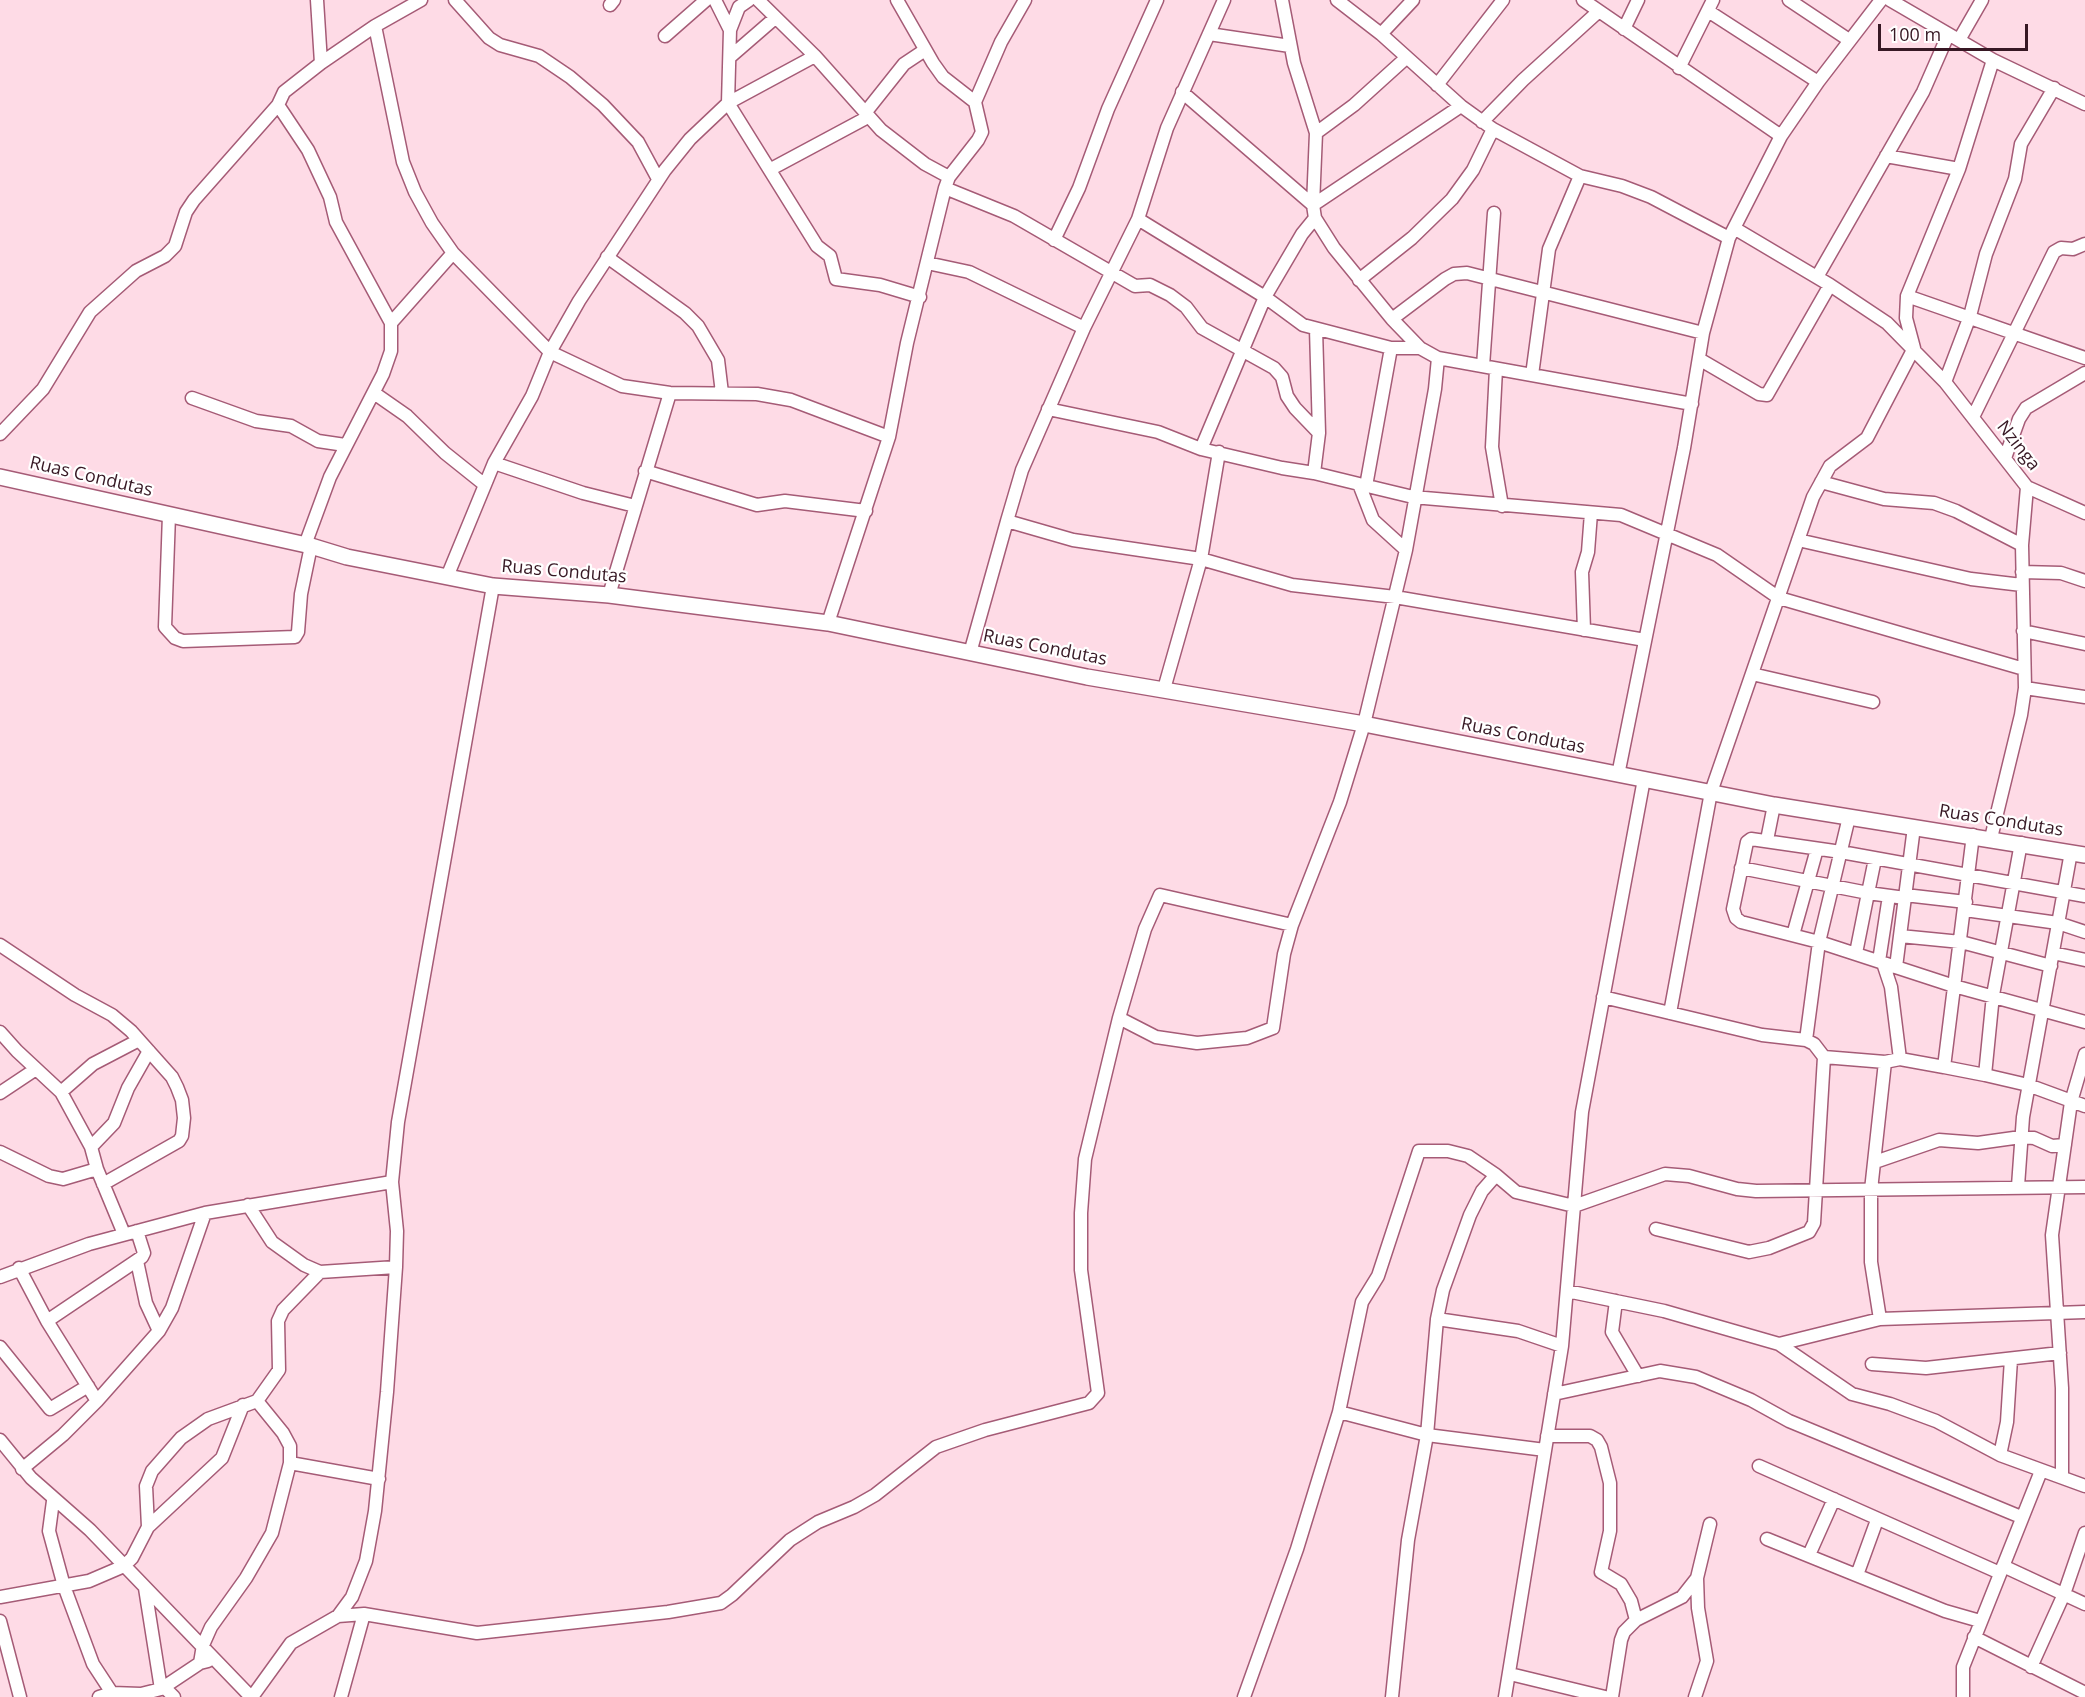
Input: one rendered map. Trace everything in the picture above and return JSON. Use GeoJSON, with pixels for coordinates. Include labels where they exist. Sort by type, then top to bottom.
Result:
{"type":"FeatureCollection","features":[{"type":"Feature","properties":{"kind":"street"},"geometry":{"type":"LineString","coordinates":[[317,0],[321,63]]}},
{"type":"Feature","properties":{"kind":"street"},"geometry":{"type":"LineString","coordinates":[[0,434],[43,389],[90,312],[136,271],[165,256],[175,246],[186,212],[194,200],[278,105],[284,92],[375,26],[421,0]]}},
{"type":"Feature","properties":{"kind":"street"},"geometry":{"type":"LineString","coordinates":[[455,0],[489,38],[500,45],[539,56],[603,105],[638,142],[658,179]]}},
{"type":"Feature","properties":{"kind":"street"},"geometry":{"type":"LineString","coordinates":[[665,36],[706,0]]}},
{"type":"Feature","properties":{"kind":"street"},"geometry":{"type":"LineString","coordinates":[[714,0],[730,30]]}},
{"type":"Feature","properties":{"kind":"street"},"geometry":{"type":"LineString","coordinates":[[749,0],[740,8],[730,30],[728,103],[817,246],[830,256],[836,279],[880,285],[920,297]]}},
{"type":"Feature","properties":{"kind":"street"},"geometry":{"type":"LineString","coordinates":[[897,0],[925,50],[943,76],[975,102]]}},
{"type":"Feature","properties":{"kind":"street"},"geometry":{"type":"LineString","coordinates":[[828,623],[888,437],[907,343],[947,182],[982,132],[975,102],[1001,42],[1025,0]]}},
{"type":"Feature","properties":{"kind":"street"},"geometry":{"type":"LineString","coordinates":[[1054,240],[1079,188],[1108,109],[1156,0]]}},
{"type":"Feature","properties":{"kind":"street"},"geometry":{"type":"LineString","coordinates":[[970,653],[1022,470],[1083,328],[1138,219],[1167,128],[1224,0]]}},
{"type":"Feature","properties":{"kind":"street"},"geometry":{"type":"LineString","coordinates":[[1282,0],[1290,46],[1316,133],[1313,205],[1316,218],[1359,280],[1392,320],[1420,348],[1438,358],[1692,405]]}},
{"type":"Feature","properties":{"kind":"street","name":"Nzinga"},"geometry":{"type":"LineString","coordinates":[[1337,0],[1355,6],[1406,58],[1461,106],[1488,126],[1580,176],[1644,194],[1731,233],[1817,277],[1878,316],[1914,348],[1973,417],[2027,487],[2022,545],[2025,688],[1991,838]]}},
{"type":"Feature","properties":{"kind":"street"},"geometry":{"type":"LineString","coordinates":[[1381,34],[1413,0]]}},
{"type":"Feature","properties":{"kind":"street"},"geometry":{"type":"LineString","coordinates":[[1437,85],[1503,0]]}},
{"type":"Feature","properties":{"kind":"street"},"geometry":{"type":"LineString","coordinates":[[1583,0],[1781,136]]}},
{"type":"Feature","properties":{"kind":"street"},"geometry":{"type":"LineString","coordinates":[[1624,28],[1638,0]]}},
{"type":"Feature","properties":{"kind":"street"},"geometry":{"type":"LineString","coordinates":[[1789,0],[1849,40]]}},
{"type":"Feature","properties":{"kind":"street"},"geometry":{"type":"LineString","coordinates":[[1618,775],[1692,405],[1703,333],[1731,233],[1781,136],[1818,82],[1881,0]]}},
{"type":"Feature","properties":{"kind":"street"},"geometry":{"type":"LineString","coordinates":[[1890,0],[1993,60],[2085,104]]}},
{"type":"Feature","properties":{"kind":"street"},"geometry":{"type":"LineString","coordinates":[[1817,277],[1953,38],[1982,0]]}},
{"type":"Feature","properties":{"kind":"street"},"geometry":{"type":"LineString","coordinates":[[762,2],[775,18],[815,56],[866,115],[947,182],[1014,216],[1135,286],[1150,285],[1170,295],[1186,307],[1202,328],[1261,358],[1279,372],[1287,396],[1294,408],[1319,433]]}},
{"type":"Feature","properties":{"kind":"street"},"geometry":{"type":"LineString","coordinates":[[1679,68],[1710,5],[1818,82]]}},
{"type":"Feature","properties":{"kind":"street"},"geometry":{"type":"LineString","coordinates":[[1359,280],[1424,228],[1452,199],[1473,170],[1488,126],[1523,80],[1599,11]]}},
{"type":"Feature","properties":{"kind":"street"},"geometry":{"type":"LineString","coordinates":[[730,57],[775,18]]}},
{"type":"Feature","properties":{"kind":"street"},"geometry":{"type":"LineString","coordinates":[[375,26],[403,162],[432,222],[453,253],[550,352],[622,386],[670,393],[757,394],[791,400],[888,437]]}},
{"type":"Feature","properties":{"kind":"street"},"geometry":{"type":"LineString","coordinates":[[1209,34],[1290,46]]}},
{"type":"Feature","properties":{"kind":"street"},"geometry":{"type":"LineString","coordinates":[[771,170],[866,115],[904,64],[925,50]]}},
{"type":"Feature","properties":{"kind":"street"},"geometry":{"type":"LineString","coordinates":[[447,577],[494,463],[532,396],[550,352],[607,257],[658,179],[690,139],[728,103],[815,56]]}},
{"type":"Feature","properties":{"kind":"street"},"geometry":{"type":"LineString","coordinates":[[1316,133],[1354,105],[1406,58]]}},
{"type":"Feature","properties":{"kind":"street"},"geometry":{"type":"LineString","coordinates":[[1670,1013],[1711,792],[1798,540],[1821,482],[1830,466],[1867,438],[1914,348],[1906,318],[1907,296],[1959,169],[1993,60]]}},
{"type":"Feature","properties":{"kind":"street"},"geometry":{"type":"LineString","coordinates":[[1945,382],[1970,316],[1986,254],[2015,179],[2021,144],[2054,88]]}},
{"type":"Feature","properties":{"kind":"street"},"geometry":{"type":"LineString","coordinates":[[1182,92],[1313,205]]}},
{"type":"Feature","properties":{"kind":"street"},"geometry":{"type":"LineString","coordinates":[[169,515],[165,627],[175,638],[183,640],[295,638],[298,632],[308,545],[330,477],[390,357],[391,323],[336,222],[330,197],[308,150],[278,105]]}},
{"type":"Feature","properties":{"kind":"street"},"geometry":{"type":"LineString","coordinates":[[1313,205],[1461,106]]}},
{"type":"Feature","properties":{"kind":"street"},"geometry":{"type":"LineString","coordinates":[[1886,156],[1959,169]]}},
{"type":"Feature","properties":{"kind":"street"},"geometry":{"type":"LineString","coordinates":[[1532,375],[1551,242],[1580,176]]}},
{"type":"Feature","properties":{"kind":"street"},"geometry":{"type":"LineString","coordinates":[[1494,213],[1487,280],[1489,368],[1492,447],[1502,506]]}},
{"type":"Feature","properties":{"kind":"street"},"geometry":{"type":"LineString","coordinates":[[1201,449],[1265,297],[1302,234],[1316,218]]}},
{"type":"Feature","properties":{"kind":"street"},"geometry":{"type":"LineString","coordinates":[[1138,219],[1265,297],[1303,325],[1391,348],[1420,348]]}},
{"type":"Feature","properties":{"kind":"street"},"geometry":{"type":"LineString","coordinates":[[1973,417],[2054,252],[2061,248],[2073,249],[2085,244]]}},
{"type":"Feature","properties":{"kind":"street"},"geometry":{"type":"LineString","coordinates":[[391,323],[453,253]]}},
{"type":"Feature","properties":{"kind":"street"},"geometry":{"type":"LineString","coordinates":[[607,257],[685,313],[698,326],[718,360],[722,393]]}},
{"type":"Feature","properties":{"kind":"street"},"geometry":{"type":"LineString","coordinates":[[927,263],[969,272],[1083,328]]}},
{"type":"Feature","properties":{"kind":"street"},"geometry":{"type":"LineString","coordinates":[[1392,320],[1454,274],[1467,273],[1487,280],[1544,291],[1703,333]]}},
{"type":"Feature","properties":{"kind":"street"},"geometry":{"type":"LineString","coordinates":[[1699,359],[1759,394],[1767,395],[1830,285]]}},
{"type":"Feature","properties":{"kind":"street"},"geometry":{"type":"LineString","coordinates":[[1907,296],[1970,316],[2085,358]]}},
{"type":"Feature","properties":{"kind":"street"},"geometry":{"type":"LineString","coordinates":[[1314,473],[1319,433],[1319,384],[1315,358],[1316,329]]}},
{"type":"Feature","properties":{"kind":"street"},"geometry":{"type":"LineString","coordinates":[[1391,348],[1363,485],[1373,520],[1406,550]]}},
{"type":"Feature","properties":{"kind":"street"},"geometry":{"type":"LineString","coordinates":[[1119,1018],[1156,1037],[1197,1044],[1247,1038],[1273,1028],[1284,954],[1292,925],[1340,802],[1364,724],[1406,550],[1413,497],[1435,389],[1438,358]]}},
{"type":"Feature","properties":{"kind":"street"},"geometry":{"type":"LineString","coordinates":[[2004,458],[2019,419],[2026,408],[2085,374]]}},
{"type":"Feature","properties":{"kind":"street"},"geometry":{"type":"LineString","coordinates":[[374,393],[407,416],[445,453],[485,485]]}},
{"type":"Feature","properties":{"kind":"street"},"geometry":{"type":"LineString","coordinates":[[609,595],[670,393]]}},
{"type":"Feature","properties":{"kind":"street"},"geometry":{"type":"LineString","coordinates":[[192,398],[256,421],[291,426],[318,441],[345,445]]}},
{"type":"Feature","properties":{"kind":"street"},"geometry":{"type":"LineString","coordinates":[[1048,409],[1158,432],[1201,449],[1413,497],[1621,514],[1724,559],[1779,598],[2024,669]]}},
{"type":"Feature","properties":{"kind":"street"},"geometry":{"type":"LineString","coordinates":[[1164,689],[1201,559],[1219,452]]}},
{"type":"Feature","properties":{"kind":"street"},"geometry":{"type":"LineString","coordinates":[[494,463],[584,493],[635,506]]}},
{"type":"Feature","properties":{"kind":"street"},"geometry":{"type":"LineString","coordinates":[[645,471],[757,505],[785,501],[866,511]]}},
{"type":"Feature","properties":{"kind":"street","name":"Ruas Condutas"},"geometry":{"type":"LineString","coordinates":[[0,477],[308,545],[347,557],[493,586],[609,595],[828,623],[1087,677],[1364,724],[1774,805],[2078,853]]}},
{"type":"Feature","properties":{"kind":"street"},"geometry":{"type":"LineString","coordinates":[[1821,482],[1884,499],[1935,503],[1956,511],[2022,545]]}},
{"type":"Feature","properties":{"kind":"street"},"geometry":{"type":"LineString","coordinates":[[2027,487],[2085,513]]}},
{"type":"Feature","properties":{"kind":"street"},"geometry":{"type":"LineString","coordinates":[[1584,630],[1582,572],[1588,552],[1591,513]]}},
{"type":"Feature","properties":{"kind":"street"},"geometry":{"type":"LineString","coordinates":[[1007,521],[1073,540],[1201,559],[1292,585],[1395,597],[1645,639]]}},
{"type":"Feature","properties":{"kind":"street"},"geometry":{"type":"LineString","coordinates":[[1798,540],[1971,579],[2022,585]]}},
{"type":"Feature","properties":{"kind":"street"},"geometry":{"type":"LineString","coordinates":[[2022,572],[2061,573],[2085,581]]}},
{"type":"Feature","properties":{"kind":"street"},"geometry":{"type":"LineString","coordinates":[[0,1440],[22,1469],[53,1500],[90,1530],[251,1697],[291,1643],[338,1616],[352,1597],[366,1561],[379,1479],[396,1267],[397,1231],[392,1182],[400,1110],[493,586]]}},
{"type":"Feature","properties":{"kind":"street"},"geometry":{"type":"LineString","coordinates":[[2023,631],[2085,644]]}},
{"type":"Feature","properties":{"kind":"street"},"geometry":{"type":"LineString","coordinates":[[1752,674],[1873,702]]}},
{"type":"Feature","properties":{"kind":"street"},"geometry":{"type":"LineString","coordinates":[[2025,688],[2085,697]]}},
{"type":"Feature","properties":{"kind":"street"},"geometry":{"type":"LineString","coordinates":[[1505,1697],[1562,1346],[1582,1112],[1644,779]]}},
{"type":"Feature","properties":{"kind":"street"},"geometry":{"type":"LineString","coordinates":[[1767,840],[1774,805]]}},
{"type":"Feature","properties":{"kind":"street"},"geometry":{"type":"LineString","coordinates":[[1806,1040],[1820,942],[1849,817]]}},
{"type":"Feature","properties":{"kind":"street"},"geometry":{"type":"LineString","coordinates":[[1896,967],[1914,826]]}},
{"type":"Feature","properties":{"kind":"street"},"geometry":{"type":"LineString","coordinates":[[1944,1067],[1973,835]]}},
{"type":"Feature","properties":{"kind":"street"},"geometry":{"type":"LineString","coordinates":[[2085,896],[1968,877],[1841,852],[1767,840],[1748,840],[1733,909],[1736,918],[1741,922],[1820,942],[1954,986],[2085,1022]]}},
{"type":"Feature","properties":{"kind":"street"},"geometry":{"type":"LineString","coordinates":[[1985,1075],[1993,995],[2021,843]]}},
{"type":"Feature","properties":{"kind":"street"},"geometry":{"type":"LineString","coordinates":[[1793,935],[1811,880],[1817,849]]}},
{"type":"Feature","properties":{"kind":"street"},"geometry":{"type":"LineString","coordinates":[[2018,1186],[2021,1137],[2028,1085],[2044,1010],[2064,894],[2078,853]]}},
{"type":"Feature","properties":{"kind":"street"},"geometry":{"type":"LineString","coordinates":[[1856,953],[1875,859]]}},
{"type":"Feature","properties":{"kind":"street"},"geometry":{"type":"LineString","coordinates":[[1741,868],[1868,893],[1965,906],[2058,923],[2085,932]]}},
{"type":"Feature","properties":{"kind":"street"},"geometry":{"type":"LineString","coordinates":[[338,1616],[364,1614],[477,1633],[668,1612],[721,1603],[790,1540],[818,1522],[854,1508],[875,1495],[936,1447],[985,1430],[1093,1401],[1098,1393],[1098,1387],[1081,1270],[1081,1213],[1085,1159],[1119,1018],[1144,929],[1160,894],[1292,925]]}},
{"type":"Feature","properties":{"kind":"street"},"geometry":{"type":"LineString","coordinates":[[1889,896],[1881,962],[1891,987],[1900,1059]]}},
{"type":"Feature","properties":{"kind":"street"},"geometry":{"type":"LineString","coordinates":[[1900,936],[1961,942],[2051,966]]}},
{"type":"Feature","properties":{"kind":"street"},"geometry":{"type":"LineString","coordinates":[[0,945],[75,995],[111,1015],[139,1040],[172,1077],[180,1094],[184,1119],[182,1136],[168,1149],[103,1184]]}},
{"type":"Feature","properties":{"kind":"street"},"geometry":{"type":"LineString","coordinates":[[2053,952],[2085,960]]}},
{"type":"Feature","properties":{"kind":"street"},"geometry":{"type":"LineString","coordinates":[[1603,997],[1762,1035],[1806,1040],[1814,1044],[1824,1057],[1812,1228],[1804,1235],[1758,1251],[1740,1251],[1656,1229]]}},
{"type":"Feature","properties":{"kind":"street"},"geometry":{"type":"LineString","coordinates":[[0,1032],[61,1092],[91,1147],[103,1184],[144,1253],[137,1261],[47,1321]]}},
{"type":"Feature","properties":{"kind":"street"},"geometry":{"type":"LineString","coordinates":[[61,1092],[105,1056],[139,1040]]}},
{"type":"Feature","properties":{"kind":"street"},"geometry":{"type":"LineString","coordinates":[[91,1147],[114,1123],[128,1088],[149,1051]]}},
{"type":"Feature","properties":{"kind":"street"},"geometry":{"type":"LineString","coordinates":[[2062,1476],[2060,1353],[2052,1235],[2061,1186],[2071,1102],[2085,1054]]}},
{"type":"Feature","properties":{"kind":"street"},"geometry":{"type":"LineString","coordinates":[[1824,1057],[1885,1062],[1900,1059],[1944,1067],[2028,1085],[2085,1106]]}},
{"type":"Feature","properties":{"kind":"street"},"geometry":{"type":"LineString","coordinates":[[1880,1319],[1871,1262],[1871,1190],[1885,1062]]}},
{"type":"Feature","properties":{"kind":"street"},"geometry":{"type":"LineString","coordinates":[[0,1093],[36,1068]]}},
{"type":"Feature","properties":{"kind":"street"},"geometry":{"type":"LineString","coordinates":[[1875,1162],[1933,1140],[1978,1143],[2021,1137],[2034,1138],[2052,1146],[2065,1145]]}},
{"type":"Feature","properties":{"kind":"street"},"geometry":{"type":"LineString","coordinates":[[1244,1697],[1297,1549],[1339,1412],[1356,1319],[1362,1302],[1378,1276],[1419,1151],[1457,1152],[1484,1165],[1516,1192],[1574,1206],[1665,1174],[1689,1176],[1756,1191],[1816,1188],[1871,1190],[2018,1186],[2085,1187]]}},
{"type":"Feature","properties":{"kind":"street"},"geometry":{"type":"LineString","coordinates":[[0,1152],[56,1177],[75,1178],[97,1169]]}},
{"type":"Feature","properties":{"kind":"street"},"geometry":{"type":"LineString","coordinates":[[1392,1697],[1408,1540],[1427,1435],[1437,1318],[1443,1290],[1473,1210],[1482,1191],[1496,1175]]}},
{"type":"Feature","properties":{"kind":"street"},"geometry":{"type":"LineString","coordinates":[[0,1277],[20,1268],[130,1232],[205,1213],[392,1182]]}},
{"type":"Feature","properties":{"kind":"street"},"geometry":{"type":"LineString","coordinates":[[248,1205],[272,1242],[304,1265],[320,1272],[396,1267]]}},
{"type":"Feature","properties":{"kind":"street"},"geometry":{"type":"LineString","coordinates":[[22,1469],[63,1436],[98,1401],[159,1331],[172,1308],[205,1213]]}},
{"type":"Feature","properties":{"kind":"street"},"geometry":{"type":"LineString","coordinates":[[137,1261],[146,1303],[159,1331]]}},
{"type":"Feature","properties":{"kind":"street"},"geometry":{"type":"LineString","coordinates":[[20,1268],[47,1321],[98,1401]]}},
{"type":"Feature","properties":{"kind":"street"},"geometry":{"type":"LineString","coordinates":[[148,1527],[146,1486],[152,1471],[181,1438],[208,1419],[257,1401],[279,1370],[278,1321],[283,1310],[320,1272]]}},
{"type":"Feature","properties":{"kind":"street"},"geometry":{"type":"LineString","coordinates":[[1567,1291],[1664,1311],[1779,1344],[1852,1394],[1890,1404],[1936,1421],[2000,1455],[2085,1486]]}},
{"type":"Feature","properties":{"kind":"street"},"geometry":{"type":"LineString","coordinates":[[1616,1301],[1612,1332],[1638,1376]]}},
{"type":"Feature","properties":{"kind":"street"},"geometry":{"type":"LineString","coordinates":[[1779,1344],[1880,1319],[2085,1312]]}},
{"type":"Feature","properties":{"kind":"street"},"geometry":{"type":"LineString","coordinates":[[1437,1318],[1518,1331],[1562,1346]]}},
{"type":"Feature","properties":{"kind":"street"},"geometry":{"type":"LineString","coordinates":[[0,1347],[11,1364],[50,1409],[88,1386]]}},
{"type":"Feature","properties":{"kind":"street"},"geometry":{"type":"LineString","coordinates":[[1872,1365],[1926,1368],[2060,1353]]}},
{"type":"Feature","properties":{"kind":"street"},"geometry":{"type":"LineString","coordinates":[[2000,1455],[2007,1422],[2011,1359]]}},
{"type":"Feature","properties":{"kind":"street"},"geometry":{"type":"LineString","coordinates":[[0,1371],[11,1364]]}},
{"type":"Feature","properties":{"kind":"street"},"geometry":{"type":"LineString","coordinates":[[1554,1394],[1660,1371],[1696,1377],[1751,1400],[1788,1421],[2021,1517]]}},
{"type":"Feature","properties":{"kind":"street"},"geometry":{"type":"LineString","coordinates":[[200,1663],[203,1645],[211,1627],[246,1578],[272,1533],[290,1463],[290,1446],[283,1433],[257,1401]]}},
{"type":"Feature","properties":{"kind":"street"},"geometry":{"type":"LineString","coordinates":[[0,1597],[89,1581],[124,1566],[141,1544],[148,1527],[222,1458],[243,1405]]}},
{"type":"Feature","properties":{"kind":"street"},"geometry":{"type":"LineString","coordinates":[[1339,1412],[1427,1435],[1545,1450]]}},
{"type":"Feature","properties":{"kind":"street"},"geometry":{"type":"LineString","coordinates":[[1546,1436],[1590,1436],[1597,1440],[1601,1447],[1610,1484],[1610,1531],[1601,1572],[1621,1584],[1631,1601],[1636,1620]]}},
{"type":"Feature","properties":{"kind":"street"},"geometry":{"type":"LineString","coordinates":[[290,1463],[379,1479]]}},
{"type":"Feature","properties":{"kind":"street"},"geometry":{"type":"LineString","coordinates":[[1759,1466],[1877,1520],[2085,1604]]}},
{"type":"Feature","properties":{"kind":"street"},"geometry":{"type":"LineString","coordinates":[[1964,1697],[1963,1667],[2040,1471]]}},
{"type":"Feature","properties":{"kind":"street"},"geometry":{"type":"LineString","coordinates":[[1809,1555],[1833,1499]]}},
{"type":"Feature","properties":{"kind":"street"},"geometry":{"type":"LineString","coordinates":[[53,1500],[49,1531],[64,1586],[93,1664],[111,1693]]}},
{"type":"Feature","properties":{"kind":"street"},"geometry":{"type":"LineString","coordinates":[[1857,1575],[1877,1520]]}},
{"type":"Feature","properties":{"kind":"street"},"geometry":{"type":"LineString","coordinates":[[1695,1697],[1707,1661],[1698,1608],[1697,1578],[1710,1524]]}},
{"type":"Feature","properties":{"kind":"street"},"geometry":{"type":"LineString","coordinates":[[2031,1667],[2064,1594],[2085,1533]]}},
{"type":"Feature","properties":{"kind":"street"},"geometry":{"type":"LineString","coordinates":[[1767,1539],[1945,1611],[1980,1621]]}},
{"type":"Feature","properties":{"kind":"street"},"geometry":{"type":"LineString","coordinates":[[1612,1697],[1621,1640],[1630,1625],[1682,1597],[1697,1578]]}},
{"type":"Feature","properties":{"kind":"street"},"geometry":{"type":"LineString","coordinates":[[145,1588],[162,1688],[174,1697]]}},
{"type":"Feature","properties":{"kind":"street"},"geometry":{"type":"LineString","coordinates":[[341,1697],[364,1614]]}},
{"type":"Feature","properties":{"kind":"street"},"geometry":{"type":"LineString","coordinates":[[0,1621],[5,1655],[20,1697]]}},
{"type":"Feature","properties":{"kind":"street"},"geometry":{"type":"LineString","coordinates":[[1974,1636],[2085,1693]]}},
{"type":"Feature","properties":{"kind":"street"},"geometry":{"type":"LineString","coordinates":[[99,1697],[111,1693],[141,1694],[162,1688],[200,1663],[215,1659]]}},
{"type":"Feature","properties":{"kind":"street"},"geometry":{"type":"LineString","coordinates":[[1510,1674],[1605,1697]]}}]}
